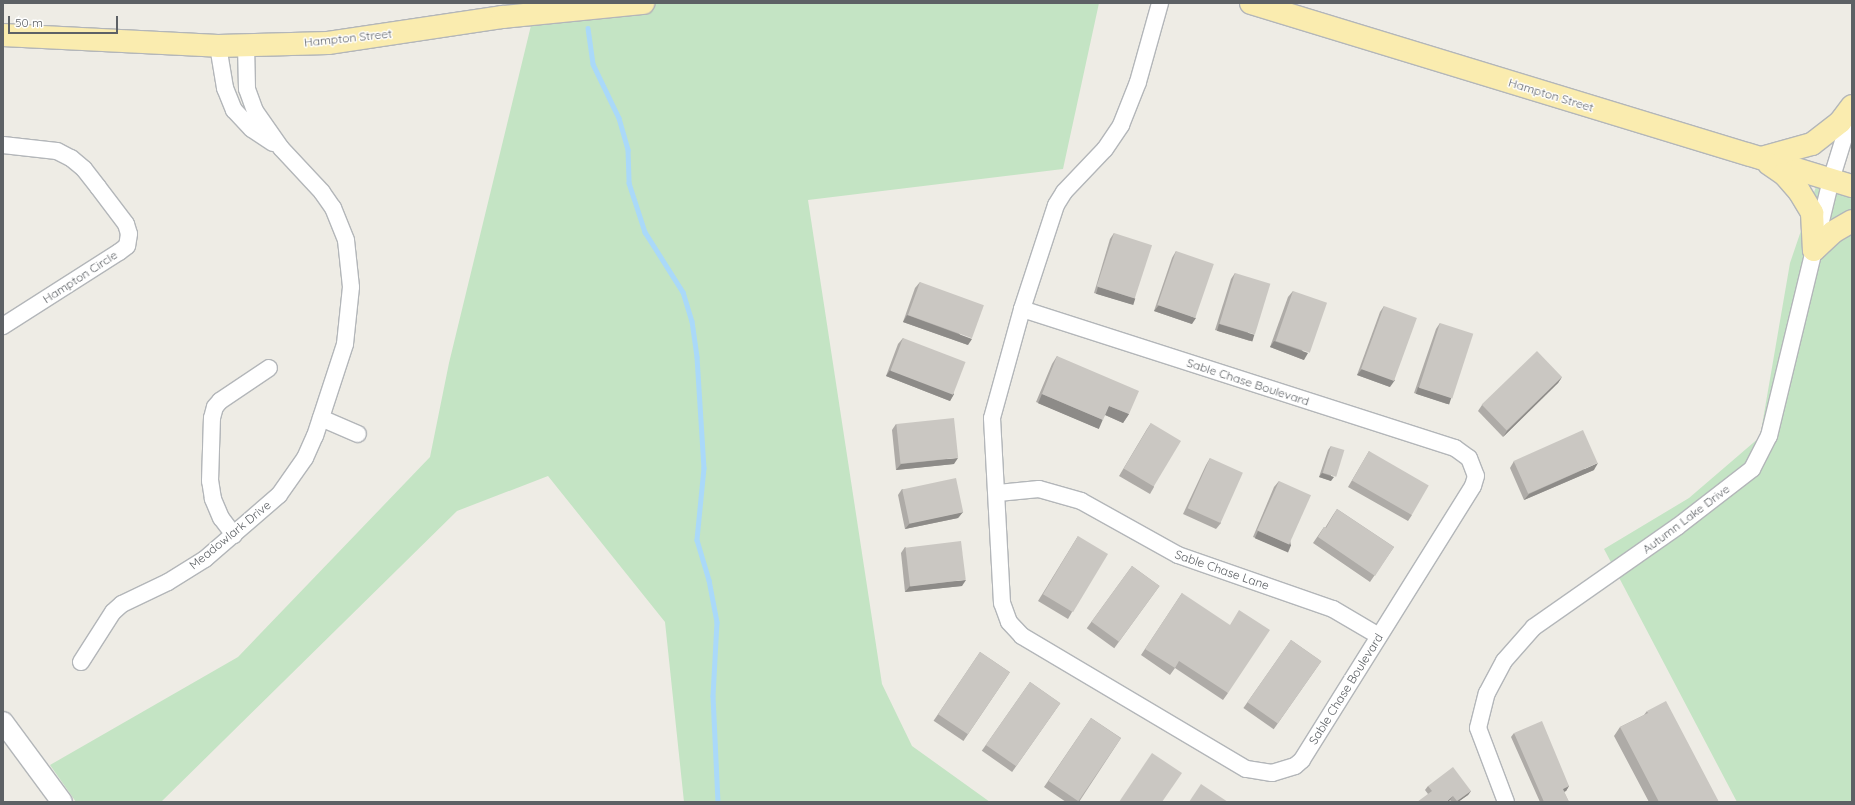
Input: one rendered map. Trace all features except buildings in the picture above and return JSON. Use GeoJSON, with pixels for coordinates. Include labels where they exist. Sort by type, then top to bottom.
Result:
{"type":"FeatureCollection","features":[{"type":"Feature","properties":{"kind":"main road","name":"Hampton Street"},"geometry":{"type":"LineString","coordinates":[[3,35],[218,46],[328,43],[503,17],[642,3]]}},
{"type":"Feature","properties":{"kind":"main road","name":"Hampton Street"},"geometry":{"type":"LineString","coordinates":[[1251,3],[1852,186]]}},
{"type":"Feature","properties":{"kind":"main road"},"geometry":{"type":"LineString","coordinates":[[1760,158],[1812,144],[1835,127],[1852,106]]}},
{"type":"Feature","properties":{"kind":"main road"},"geometry":{"type":"LineString","coordinates":[[1760,158],[1784,174],[1799,191],[1812,213],[1814,250]]}},
{"type":"Feature","properties":{"kind":"main road"},"geometry":{"type":"LineString","coordinates":[[1814,250],[1833,232],[1852,221]]}},
{"type":"Feature","properties":{"kind":"street","name":"Sable Chase Boulevard"},"geometry":{"type":"LineString","coordinates":[[1022,309],[1455,448],[1469,458],[1476,476],[1473,486],[1302,760],[1284,771],[1272,773],[1246,769],[1022,636],[1014,629],[1002,602],[998,493],[992,418],[1022,309],[1056,205],[1064,192],[1105,149],[1131,103],[1160,3]]}},
{"type":"Feature","properties":{"kind":"street","name":"Meadowlark Drive"},"geometry":{"type":"LineString","coordinates":[[81,662],[113,612],[122,604],[187,571],[234,535],[280,495],[305,458],[322,418],[345,344],[349,322],[350,259],[346,240],[333,208],[311,179],[281,148],[250,100],[245,75],[246,45]]}},
{"type":"Feature","properties":{"kind":"street","name":"Meadowlark Drive"},"geometry":{"type":"LineString","coordinates":[[218,46],[225,88],[234,110],[252,129],[281,148]]}},
{"type":"Feature","properties":{"kind":"street","name":"Autumn Lake Drive"},"geometry":{"type":"LineString","coordinates":[[1506,802],[1478,728],[1487,693],[1504,661],[1534,628],[1677,527],[1752,469],[1769,436],[1831,180],[1852,111]]}},
{"type":"Feature","properties":{"kind":"street","name":"Hampton Circle"},"geometry":{"type":"LineString","coordinates":[[3,145],[58,151],[72,158],[84,168],[126,224],[129,234],[127,246],[119,252],[3,326]]}},
{"type":"Feature","properties":{"kind":"street"},"geometry":{"type":"LineString","coordinates":[[234,535],[221,518],[213,499],[210,481],[212,418],[215,407],[220,401],[269,368]]}},
{"type":"Feature","properties":{"kind":"street"},"geometry":{"type":"LineString","coordinates":[[322,418],[358,434]]}},
{"type":"Feature","properties":{"kind":"street","name":"Sable Chase Lane"},"geometry":{"type":"LineString","coordinates":[[998,493],[1039,489],[1081,501],[1178,556],[1333,609],[1379,636]]}},
{"type":"Feature","properties":{"kind":"street"},"geometry":{"type":"LineString","coordinates":[[3,722],[62,802]]}},
{"type":"Feature","properties":{"kind":"green space"},"geometry":{"type":"Polygon","coordinates":[[[589,3],[1099,3],[1063,169],[808,200],[882,684],[912,746],[990,802],[684,802],[665,622],[548,476],[457,511],[161,802],[76,802],[50,765],[238,657],[430,457],[449,363],[535,9],[589,3]]]}},
{"type":"Feature","properties":{"kind":"green space"},"geometry":{"type":"Polygon","coordinates":[[[1821,172],[1852,183],[1852,802],[1737,802],[1604,549],[1689,498],[1760,437],[1790,263],[1821,172]]]}},
{"type":"Feature","properties":{"kind":"waterway"},"geometry":{"type":"LineString","coordinates":[[588,28],[593,64],[619,118],[628,150],[629,183],[645,232],[683,292],[692,321],[697,357],[704,468],[697,540],[709,580],[717,622],[713,696],[718,802]]}}]}
